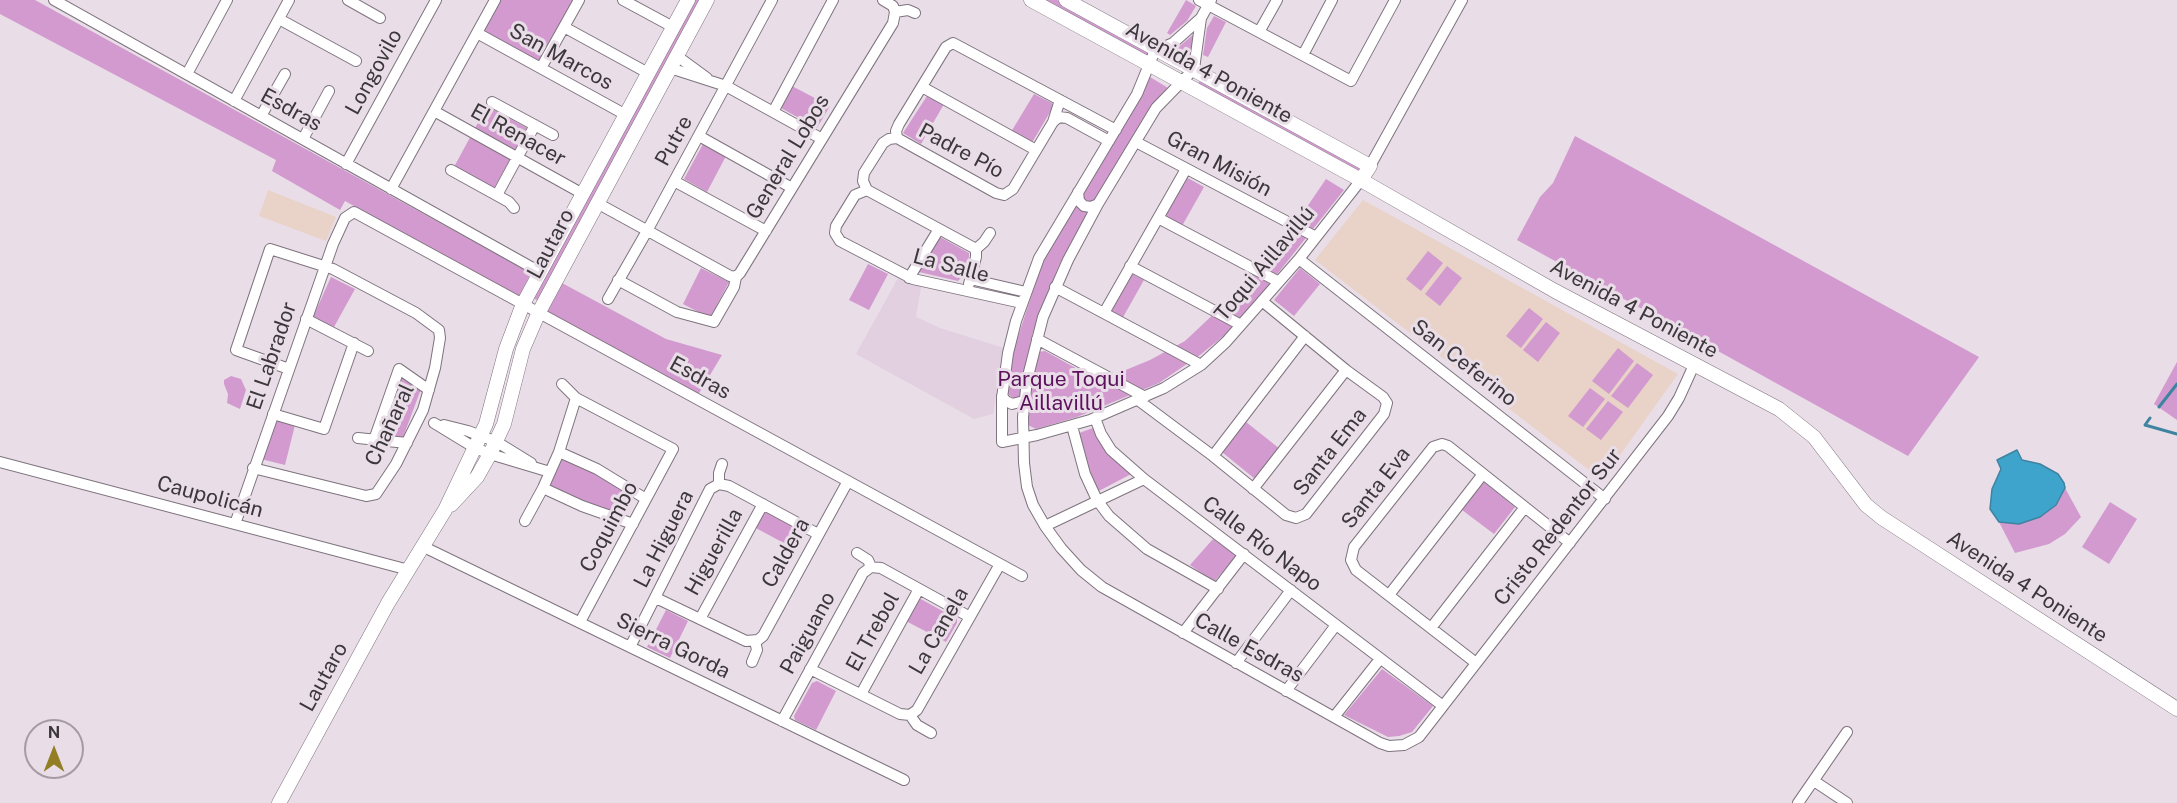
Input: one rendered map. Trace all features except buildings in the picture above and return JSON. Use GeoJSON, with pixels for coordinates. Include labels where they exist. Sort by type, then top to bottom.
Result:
{"type":"FeatureCollection","features":[{"type":"Feature","properties":{"kind":"street","name":"Esdras"},"geometry":{"type":"LineString","coordinates":[[54,0],[73,4],[234,101],[540,272]]}},
{"type":"Feature","properties":{"kind":"street"},"geometry":{"type":"LineString","coordinates":[[187,74],[227,0]]}},
{"type":"Feature","properties":{"kind":"street"},"geometry":{"type":"LineString","coordinates":[[234,101],[289,0]]}},
{"type":"Feature","properties":{"kind":"street"},"geometry":{"type":"LineString","coordinates":[[348,0],[380,18]]}},
{"type":"Feature","properties":{"kind":"street","name":"Longovilo"},"geometry":{"type":"LineString","coordinates":[[346,164],[436,0]]}},
{"type":"Feature","properties":{"kind":"street"},"geometry":{"type":"LineString","coordinates":[[391,189],[495,0]]}},
{"type":"Feature","properties":{"kind":"street"},"geometry":{"type":"LineString","coordinates":[[541,68],[579,0]]}},
{"type":"Feature","properties":{"kind":"street"},"geometry":{"type":"LineString","coordinates":[[623,0],[673,27]]}},
{"type":"Feature","properties":{"kind":"street","name":"Lautaro"},"geometry":{"type":"LineString","coordinates":[[279,803],[388,603],[445,510],[478,442],[494,399],[511,334],[523,304],[688,0]]}},
{"type":"Feature","properties":{"kind":"street","name":"Lautaro"},"geometry":{"type":"LineString","coordinates":[[445,510],[477,477],[493,448],[510,405],[523,350],[538,312],[707,0]]}},
{"type":"Feature","properties":{"kind":"street","name":"Putre"},"geometry":{"type":"LineString","coordinates":[[608,299],[772,0]]}},
{"type":"Feature","properties":{"kind":"street"},"geometry":{"type":"LineString","coordinates":[[773,112],[833,0]]}},
{"type":"Feature","properties":{"kind":"street"},"geometry":{"type":"LineString","coordinates":[[883,0],[892,6],[895,12],[908,10],[915,13]]}},
{"type":"Feature","properties":{"kind":"street","name":"Avenida 4 Poniente"},"geometry":{"type":"LineString","coordinates":[[1031,0],[1361,180],[1555,291],[1779,410],[1798,423],[1827,452],[1842,476],[1866,505],[1882,518],[2177,709]]}},
{"type":"Feature","properties":{"kind":"street","name":"Avenida 4 Poniente"},"geometry":{"type":"LineString","coordinates":[[1066,0],[1370,165]]}},
{"type":"Feature","properties":{"kind":"street"},"geometry":{"type":"LineString","coordinates":[[1259,32],[1276,0]]}},
{"type":"Feature","properties":{"kind":"street"},"geometry":{"type":"LineString","coordinates":[[1303,55],[1332,0]]}},
{"type":"Feature","properties":{"kind":"street"},"geometry":{"type":"LineString","coordinates":[[1194,69],[1206,2],[1351,81],[1395,0]]}},
{"type":"Feature","properties":{"kind":"street","name":"Toqui Aillavillú"},"geometry":{"type":"LineString","coordinates":[[1002,396],[1002,442],[1072,426],[1141,399],[1175,382],[1219,350],[1299,259],[1361,180],[1456,2]]}},
{"type":"Feature","properties":{"kind":"street","name":"General Lobos"},"geometry":{"type":"LineString","coordinates":[[618,280],[677,312],[714,322],[734,287],[736,277],[893,23],[895,12]]}},
{"type":"Feature","properties":{"kind":"street"},"geometry":{"type":"LineString","coordinates":[[1024,401],[1012,404],[1002,396],[1008,353],[1022,303],[1039,258],[1137,94],[1148,64],[1157,50],[1173,43],[1202,18]]}},
{"type":"Feature","properties":{"kind":"street"},"geometry":{"type":"LineString","coordinates":[[279,19],[356,61]]}},
{"type":"Feature","properties":{"kind":"street"},"geometry":{"type":"LineString","coordinates":[[564,27],[648,73]]}},
{"type":"Feature","properties":{"kind":"street","name":"San Marcos"},"geometry":{"type":"LineString","coordinates":[[477,33],[626,115]]}},
{"type":"Feature","properties":{"kind":"street","name":"Padre Pío"},"geometry":{"type":"LineString","coordinates":[[949,45],[959,45],[1060,100],[1053,122],[1013,189],[1007,194],[1000,194],[897,138],[896,131],[899,124],[922,87],[949,45]]}},
{"type":"Feature","properties":{"kind":"street"},"geometry":{"type":"LineString","coordinates":[[673,62],[691,76],[726,86],[822,139]]}},
{"type":"Feature","properties":{"kind":"street","name":"Calle Esdras"},"geometry":{"type":"LineString","coordinates":[[1194,69],[1156,108],[1098,204],[1055,287],[1037,339],[1024,401],[1023,438],[1028,487],[1038,516],[1061,548],[1094,581],[1380,742],[1389,746],[1404,746],[1419,737],[1443,706]]}},
{"type":"Feature","properties":{"kind":"street"},"geometry":{"type":"LineString","coordinates":[[261,116],[285,74]]}},
{"type":"Feature","properties":{"kind":"street"},"geometry":{"type":"LineString","coordinates":[[922,87],[1036,150]]}},
{"type":"Feature","properties":{"kind":"street"},"geometry":{"type":"LineString","coordinates":[[303,139],[329,91]]}},
{"type":"Feature","properties":{"kind":"street"},"geometry":{"type":"LineString","coordinates":[[1060,100],[1116,130]]}},
{"type":"Feature","properties":{"kind":"street"},"geometry":{"type":"LineString","coordinates":[[492,102],[553,135]]}},
{"type":"Feature","properties":{"kind":"street","name":"El Renacer"},"geometry":{"type":"LineString","coordinates":[[434,111],[583,194]]}},
{"type":"Feature","properties":{"kind":"street"},"geometry":{"type":"LineString","coordinates":[[1053,122],[1059,117],[1067,118],[1109,141]]}},
{"type":"Feature","properties":{"kind":"street"},"geometry":{"type":"LineString","coordinates":[[497,195],[535,125]]}},
{"type":"Feature","properties":{"kind":"street"},"geometry":{"type":"LineString","coordinates":[[699,136],[792,188]]}},
{"type":"Feature","properties":{"kind":"street"},"geometry":{"type":"LineString","coordinates":[[867,190],[863,181],[864,172],[883,143],[897,138]]}},
{"type":"Feature","properties":{"kind":"street","name":"Gran Misión"},"geometry":{"type":"LineString","coordinates":[[1136,142],[1316,237]]}},
{"type":"Feature","properties":{"kind":"street"},"geometry":{"type":"LineString","coordinates":[[1104,313],[1186,169]]}},
{"type":"Feature","properties":{"kind":"street"},"geometry":{"type":"LineString","coordinates":[[451,170],[497,195],[514,208]]}},
{"type":"Feature","properties":{"kind":"street"},"geometry":{"type":"LineString","coordinates":[[674,181],[766,231]]}},
{"type":"Feature","properties":{"kind":"street","name":"La Salle"},"geometry":{"type":"LineString","coordinates":[[976,249],[867,190],[855,195],[836,226],[835,233],[840,241],[909,278],[1022,303]]}},
{"type":"Feature","properties":{"kind":"street"},"geometry":{"type":"LineString","coordinates":[[1078,192],[1079,201],[1084,206],[1091,207],[1098,204]]}},
{"type":"Feature","properties":{"kind":"street"},"geometry":{"type":"LineString","coordinates":[[597,203],[730,276],[736,277]]}},
{"type":"Feature","properties":{"kind":"street","name":"El Labrador"},"geometry":{"type":"LineString","coordinates":[[235,524],[325,266],[345,218],[351,213],[359,214]]}},
{"type":"Feature","properties":{"kind":"street","name":"Esdras"},"geometry":{"type":"LineString","coordinates":[[359,214],[1022,576]]}},
{"type":"Feature","properties":{"kind":"street"},"geometry":{"type":"LineString","coordinates":[[1158,218],[1279,282]]}},
{"type":"Feature","properties":{"kind":"street"},"geometry":{"type":"LineString","coordinates":[[566,226],[580,234]]}},
{"type":"Feature","properties":{"kind":"street"},"geometry":{"type":"LineString","coordinates":[[909,278],[939,229]]}},
{"type":"Feature","properties":{"kind":"street"},"geometry":{"type":"LineString","coordinates":[[967,291],[976,249],[990,233]]}},
{"type":"Feature","properties":{"kind":"street"},"geometry":{"type":"LineString","coordinates":[[289,369],[236,350],[270,249],[325,266]]}},
{"type":"Feature","properties":{"kind":"street","name":"San Ceferino"},"geometry":{"type":"LineString","coordinates":[[1299,259],[1605,499]]}},
{"type":"Feature","properties":{"kind":"street","name":"Chañaral"},"geometry":{"type":"LineString","coordinates":[[254,468],[366,496],[373,495],[380,490],[419,419],[439,349],[440,334],[436,326],[361,283],[325,266]]}},
{"type":"Feature","properties":{"kind":"street"},"geometry":{"type":"LineString","coordinates":[[1130,266],[1241,325]]}},
{"type":"Feature","properties":{"kind":"street","name":"La Salle"},"geometry":{"type":"LineString","coordinates":[[970,279],[1026,292]]}},
{"type":"Feature","properties":{"kind":"street"},"geometry":{"type":"LineString","coordinates":[[1055,287],[1201,365]]}},
{"type":"Feature","properties":{"kind":"street"},"geometry":{"type":"LineString","coordinates":[[1037,339],[1141,399],[1253,489],[1346,370],[1262,301]]}},
{"type":"Feature","properties":{"kind":"street"},"geometry":{"type":"LineString","coordinates":[[306,319],[368,351]]}},
{"type":"Feature","properties":{"kind":"street"},"geometry":{"type":"LineString","coordinates":[[1213,456],[1305,336]]}},
{"type":"Feature","properties":{"kind":"street"},"geometry":{"type":"LineString","coordinates":[[273,414],[324,429],[354,343]]}},
{"type":"Feature","properties":{"kind":"street","name":"Cristo Redentor Sur"},"geometry":{"type":"LineString","coordinates":[[1443,706],[1674,407],[1694,365]]}},
{"type":"Feature","properties":{"kind":"street"},"geometry":{"type":"LineString","coordinates":[[374,440],[399,369],[429,390]]}},
{"type":"Feature","properties":{"kind":"street","name":"Santa Ema"},"geometry":{"type":"LineString","coordinates":[[1253,489],[1286,515],[1296,518],[1306,514],[1384,414],[1387,403],[1383,397],[1346,370]]}},
{"type":"Feature","properties":{"kind":"street"},"geometry":{"type":"LineString","coordinates":[[525,521],[559,452],[576,398],[562,384]]}},
{"type":"Feature","properties":{"kind":"street","name":"Coquimbo"},"geometry":{"type":"LineString","coordinates":[[576,398],[673,449],[580,622]]}},
{"type":"Feature","properties":{"kind":"street","name":"Calle Río Napo"},"geometry":{"type":"LineString","coordinates":[[1095,418],[1111,450],[1144,479],[1443,706]]}},
{"type":"Feature","properties":{"kind":"street"},"geometry":{"type":"LineString","coordinates":[[419,419],[434,423],[550,472]]}},
{"type":"Feature","properties":{"kind":"street"},"geometry":{"type":"LineString","coordinates":[[1072,426],[1086,474],[1097,501],[1117,526],[1139,544],[1218,589]]}},
{"type":"Feature","properties":{"kind":"street"},"geometry":{"type":"LineString","coordinates":[[358,438],[407,443]]}},
{"type":"Feature","properties":{"kind":"street","name":"Santa Eva"},"geometry":{"type":"LineString","coordinates":[[1389,595],[1356,570],[1351,560],[1354,548],[1433,447],[1439,444],[1448,446],[1483,474]]}},
{"type":"Feature","properties":{"kind":"street"},"geometry":{"type":"LineString","coordinates":[[559,452],[597,469],[646,499]]}},
{"type":"Feature","properties":{"kind":"street","name":"Caupolicán"},"geometry":{"type":"LineString","coordinates":[[0,462],[409,570]]}},
{"type":"Feature","properties":{"kind":"street"},"geometry":{"type":"LineString","coordinates":[[722,464],[719,484],[729,486],[818,534]]}},
{"type":"Feature","properties":{"kind":"street"},"geometry":{"type":"LineString","coordinates":[[1476,663],[1389,595],[1483,474],[1570,543]]}},
{"type":"Feature","properties":{"kind":"street"},"geometry":{"type":"LineString","coordinates":[[1045,526],[1144,479]]}},
{"type":"Feature","properties":{"kind":"street","name":"Caldera"},"geometry":{"type":"LineString","coordinates":[[752,662],[757,650],[755,641],[763,636],[848,481]]}},
{"type":"Feature","properties":{"kind":"street","name":"La Higuera"},"geometry":{"type":"LineString","coordinates":[[630,647],[710,489],[719,484]]}},
{"type":"Feature","properties":{"kind":"street"},"geometry":{"type":"LineString","coordinates":[[543,488],[582,506],[633,524]]}},
{"type":"Feature","properties":{"kind":"street","name":"Higuerilla"},"geometry":{"type":"LineString","coordinates":[[700,619],[763,504]]}},
{"type":"Feature","properties":{"kind":"street"},"geometry":{"type":"LineString","coordinates":[[1431,628],[1525,507]]}},
{"type":"Feature","properties":{"kind":"street","name":"Sierra Gorda"},"geometry":{"type":"LineString","coordinates":[[424,547],[904,780]]}},
{"type":"Feature","properties":{"kind":"street"},"geometry":{"type":"LineString","coordinates":[[856,552],[868,560],[871,567],[881,568],[970,617]]}},
{"type":"Feature","properties":{"kind":"street"},"geometry":{"type":"LineString","coordinates":[[1183,633],[1244,554]]}},
{"type":"Feature","properties":{"kind":"street","name":"La Canela"},"geometry":{"type":"LineString","coordinates":[[910,715],[917,710],[1000,564]]}},
{"type":"Feature","properties":{"kind":"street","name":"Paiguano"},"geometry":{"type":"LineString","coordinates":[[783,721],[863,573],[871,567]]}},
{"type":"Feature","properties":{"kind":"street","name":"El Trebol"},"geometry":{"type":"LineString","coordinates":[[861,694],[919,589]]}},
{"type":"Feature","properties":{"kind":"street"},"geometry":{"type":"LineString","coordinates":[[1236,663],[1291,590]]}},
{"type":"Feature","properties":{"kind":"street"},"geometry":{"type":"LineString","coordinates":[[656,598],[746,641],[755,641]]}},
{"type":"Feature","properties":{"kind":"street"},"geometry":{"type":"LineString","coordinates":[[1286,691],[1336,625]]}},
{"type":"Feature","properties":{"kind":"street"},"geometry":{"type":"LineString","coordinates":[[1334,717],[1380,659]]}},
{"type":"Feature","properties":{"kind":"street"},"geometry":{"type":"LineString","coordinates":[[810,669],[900,714],[910,715],[916,725],[931,733]]}},
{"type":"Feature","properties":{"kind":"street"},"geometry":{"type":"LineString","coordinates":[[1798,803],[1847,732]]}},
{"type":"Feature","properties":{"kind":"street"},"geometry":{"type":"LineString","coordinates":[[1814,781],[1847,803]]}},
{"type":"Feature","properties":{"kind":"shaded area"},"geometry":{"type":"Polygon","coordinates":[[[268,190],[336,217],[326,241],[259,216],[268,190]]]}},
{"type":"Feature","properties":{"kind":"shaded area"},"geometry":{"type":"Polygon","coordinates":[[[1363,200],[1678,374],[1602,480],[1315,260],[1363,200]]]}},
{"type":"Feature","properties":{"kind":"shaded area"},"geometry":{"type":"Polygon","coordinates":[[[898,278],[921,287],[916,317],[940,328],[1004,348],[993,414],[974,419],[856,354],[898,278]]]}},
{"type":"Feature","properties":{"kind":"green space"},"geometry":{"type":"Polygon","coordinates":[[[0,0],[35,0],[531,273],[519,297],[345,201],[340,210],[272,171],[276,160],[0,14],[0,0]]]}},
{"type":"Feature","properties":{"kind":"green space"},"geometry":{"type":"Polygon","coordinates":[[[500,0],[573,0],[539,62],[483,32],[500,0]]]}},
{"type":"Feature","properties":{"kind":"green space"},"geometry":{"type":"Polygon","coordinates":[[[692,0],[702,0],[540,301],[532,298],[692,0]]]}},
{"type":"Feature","properties":{"kind":"green space"},"geometry":{"type":"Polygon","coordinates":[[[1039,0],[1057,0],[1151,51],[1147,59],[1039,0]]]}},
{"type":"Feature","properties":{"kind":"green space"},"geometry":{"type":"Polygon","coordinates":[[[1186,0],[1196,6],[1187,21],[1170,35],[1167,33],[1186,0]]]}},
{"type":"Feature","properties":{"kind":"green space"},"geometry":{"type":"Polygon","coordinates":[[[1214,16],[1226,22],[1208,57],[1203,55],[1207,28],[1214,16]]]}},
{"type":"Feature","properties":{"kind":"green space"},"geometry":{"type":"Polygon","coordinates":[[[1195,33],[1192,60],[1174,51],[1195,33]]]}},
{"type":"Feature","properties":{"kind":"green space"},"geometry":{"type":"Polygon","coordinates":[[[1150,77],[1168,88],[1155,102],[1059,265],[1032,335],[1020,399],[1016,401],[1006,392],[1015,346],[1043,260],[1150,77]]]}},
{"type":"Feature","properties":{"kind":"green space"},"geometry":{"type":"Polygon","coordinates":[[[1201,78],[1363,169],[1360,174],[1197,86],[1201,78]]]}},
{"type":"Feature","properties":{"kind":"green space"},"geometry":{"type":"Polygon","coordinates":[[[792,86],[830,106],[817,128],[781,108],[792,86]]]}},
{"type":"Feature","properties":{"kind":"green space"},"geometry":{"type":"Polygon","coordinates":[[[1034,94],[1052,103],[1053,107],[1033,141],[1029,143],[1011,132],[1034,94]]]}},
{"type":"Feature","properties":{"kind":"green space"},"geometry":{"type":"Polygon","coordinates":[[[927,96],[944,104],[921,144],[903,133],[927,96]]]}},
{"type":"Feature","properties":{"kind":"green space"},"geometry":{"type":"Polygon","coordinates":[[[487,106],[527,128],[494,188],[454,167],[487,106]]]}},
{"type":"Feature","properties":{"kind":"green space"},"geometry":{"type":"Polygon","coordinates":[[[1575,136],[1979,357],[1908,456],[1517,240],[1540,197],[1553,183],[1575,136]]]}},
{"type":"Feature","properties":{"kind":"green space"},"geometry":{"type":"Polygon","coordinates":[[[703,144],[726,156],[707,192],[684,179],[703,144]]]}},
{"type":"Feature","properties":{"kind":"green space"},"geometry":{"type":"Polygon","coordinates":[[[1186,177],[1204,187],[1182,226],[1164,216],[1186,177]]]}},
{"type":"Feature","properties":{"kind":"green space","name":"Parque Toqui Aillavillú"},"geometry":{"type":"Polygon","coordinates":[[[1326,179],[1344,190],[1236,326],[1200,355],[1159,383],[1077,417],[1036,429],[1028,425],[1038,352],[1045,351],[1099,381],[1150,360],[1185,341],[1236,293],[1259,267],[1296,223],[1326,179]]]}},
{"type":"Feature","properties":{"kind":"green space"},"geometry":{"type":"Polygon","coordinates":[[[939,238],[969,253],[963,276],[958,281],[919,272],[939,238]]]}},
{"type":"Feature","properties":{"kind":"green space"},"geometry":{"type":"Polygon","coordinates":[[[1428,251],[1443,263],[1421,291],[1406,279],[1428,251]]]}},
{"type":"Feature","properties":{"kind":"green space"},"geometry":{"type":"Polygon","coordinates":[[[868,264],[888,274],[869,310],[849,300],[868,264]]]}},
{"type":"Feature","properties":{"kind":"green space"},"geometry":{"type":"Polygon","coordinates":[[[1447,266],[1462,278],[1440,306],[1425,294],[1447,266]]]}},
{"type":"Feature","properties":{"kind":"green space"},"geometry":{"type":"Polygon","coordinates":[[[701,268],[729,282],[710,318],[683,304],[701,268]]]}},
{"type":"Feature","properties":{"kind":"green space"},"geometry":{"type":"Polygon","coordinates":[[[1300,268],[1320,284],[1294,316],[1274,300],[1300,268]]]}},
{"type":"Feature","properties":{"kind":"green space"},"geometry":{"type":"Polygon","coordinates":[[[1130,273],[1144,280],[1122,319],[1108,311],[1130,273]]]}},
{"type":"Feature","properties":{"kind":"green space"},"geometry":{"type":"Polygon","coordinates":[[[331,277],[355,289],[334,327],[313,317],[331,277]]]}},
{"type":"Feature","properties":{"kind":"green space"},"geometry":{"type":"Polygon","coordinates":[[[562,283],[666,339],[722,355],[698,395],[545,313],[562,283]]]}},
{"type":"Feature","properties":{"kind":"green space"},"geometry":{"type":"Polygon","coordinates":[[[1529,308],[1543,319],[1521,348],[1506,336],[1529,308]]]}},
{"type":"Feature","properties":{"kind":"green space"},"geometry":{"type":"Polygon","coordinates":[[[1546,322],[1560,333],[1538,362],[1523,350],[1546,322]]]}},
{"type":"Feature","properties":{"kind":"green space"},"geometry":{"type":"Polygon","coordinates":[[[1618,348],[1634,361],[1609,394],[1592,381],[1618,348]]]}},
{"type":"Feature","properties":{"kind":"green space"},"geometry":{"type":"Polygon","coordinates":[[[2177,362],[2177,420],[2154,404],[2177,362]]]}},
{"type":"Feature","properties":{"kind":"green space"},"geometry":{"type":"Polygon","coordinates":[[[1637,363],[1653,375],[1628,408],[1611,396],[1637,363]]]}},
{"type":"Feature","properties":{"kind":"green space"},"geometry":{"type":"Polygon","coordinates":[[[399,374],[421,389],[402,440],[378,437],[399,374]]]}},
{"type":"Feature","properties":{"kind":"green space"},"geometry":{"type":"Polygon","coordinates":[[[231,376],[241,379],[246,390],[240,409],[227,403],[228,394],[224,380],[231,376]]]}},
{"type":"Feature","properties":{"kind":"green space"},"geometry":{"type":"Polygon","coordinates":[[[1590,388],[1605,399],[1583,427],[1568,416],[1590,388]]]}},
{"type":"Feature","properties":{"kind":"green space"},"geometry":{"type":"Polygon","coordinates":[[[1608,401],[1623,412],[1601,440],[1586,429],[1608,401]]]}},
{"type":"Feature","properties":{"kind":"green space"},"geometry":{"type":"Polygon","coordinates":[[[275,419],[295,425],[285,465],[261,459],[275,419]]]}},
{"type":"Feature","properties":{"kind":"green space"},"geometry":{"type":"Polygon","coordinates":[[[1246,422],[1280,449],[1255,479],[1222,452],[1246,422]]]}},
{"type":"Feature","properties":{"kind":"green space"},"geometry":{"type":"Polygon","coordinates":[[[1093,428],[1133,473],[1097,492],[1089,473],[1079,433],[1093,428]]]}},
{"type":"Feature","properties":{"kind":"green space"},"geometry":{"type":"Polygon","coordinates":[[[560,459],[591,470],[625,493],[632,502],[623,517],[564,495],[549,484],[560,459]]]}},
{"type":"Feature","properties":{"kind":"green space"},"geometry":{"type":"Polygon","coordinates":[[[1484,482],[1515,507],[1494,534],[1462,510],[1484,482]]]}},
{"type":"Feature","properties":{"kind":"green space"},"geometry":{"type":"Polygon","coordinates":[[[2065,488],[2081,517],[2065,534],[2049,544],[2015,553],[1999,522],[2019,524],[2056,505],[2065,488]]]}},
{"type":"Feature","properties":{"kind":"green space"},"geometry":{"type":"Polygon","coordinates":[[[2110,502],[2137,519],[2109,564],[2082,547],[2110,502]]]}},
{"type":"Feature","properties":{"kind":"green space"},"geometry":{"type":"Polygon","coordinates":[[[764,509],[802,530],[793,548],[754,527],[764,509]]]}},
{"type":"Feature","properties":{"kind":"green space"},"geometry":{"type":"Polygon","coordinates":[[[1213,539],[1237,555],[1214,582],[1190,565],[1213,539]]]}},
{"type":"Feature","properties":{"kind":"green space"},"geometry":{"type":"Polygon","coordinates":[[[919,598],[957,619],[946,642],[904,620],[919,598]]]}},
{"type":"Feature","properties":{"kind":"green space"},"geometry":{"type":"Polygon","coordinates":[[[666,610],[688,621],[670,658],[647,647],[666,610]]]}},
{"type":"Feature","properties":{"kind":"green space"},"geometry":{"type":"Polygon","coordinates":[[[1382,669],[1433,706],[1412,732],[1388,737],[1344,715],[1382,669]]]}},
{"type":"Feature","properties":{"kind":"green space"},"geometry":{"type":"Polygon","coordinates":[[[817,681],[836,691],[816,730],[795,720],[794,716],[812,683],[817,681]]]}},
{"type":"Feature","properties":{"kind":"water"},"geometry":{"type":"Polygon","coordinates":[[[2017,450],[2022,460],[2040,464],[2058,474],[2065,488],[2056,505],[2040,517],[2019,524],[1999,522],[1990,509],[1992,489],[2001,469],[1997,460],[2017,450]]]}},
{"type":"Feature","properties":{"kind":"waterway"},"geometry":{"type":"LineString","coordinates":[[2159,407],[2177,384]]}},
{"type":"Feature","properties":{"kind":"waterway"},"geometry":{"type":"LineString","coordinates":[[2150,418],[2145,425],[2177,434]]}}]}
